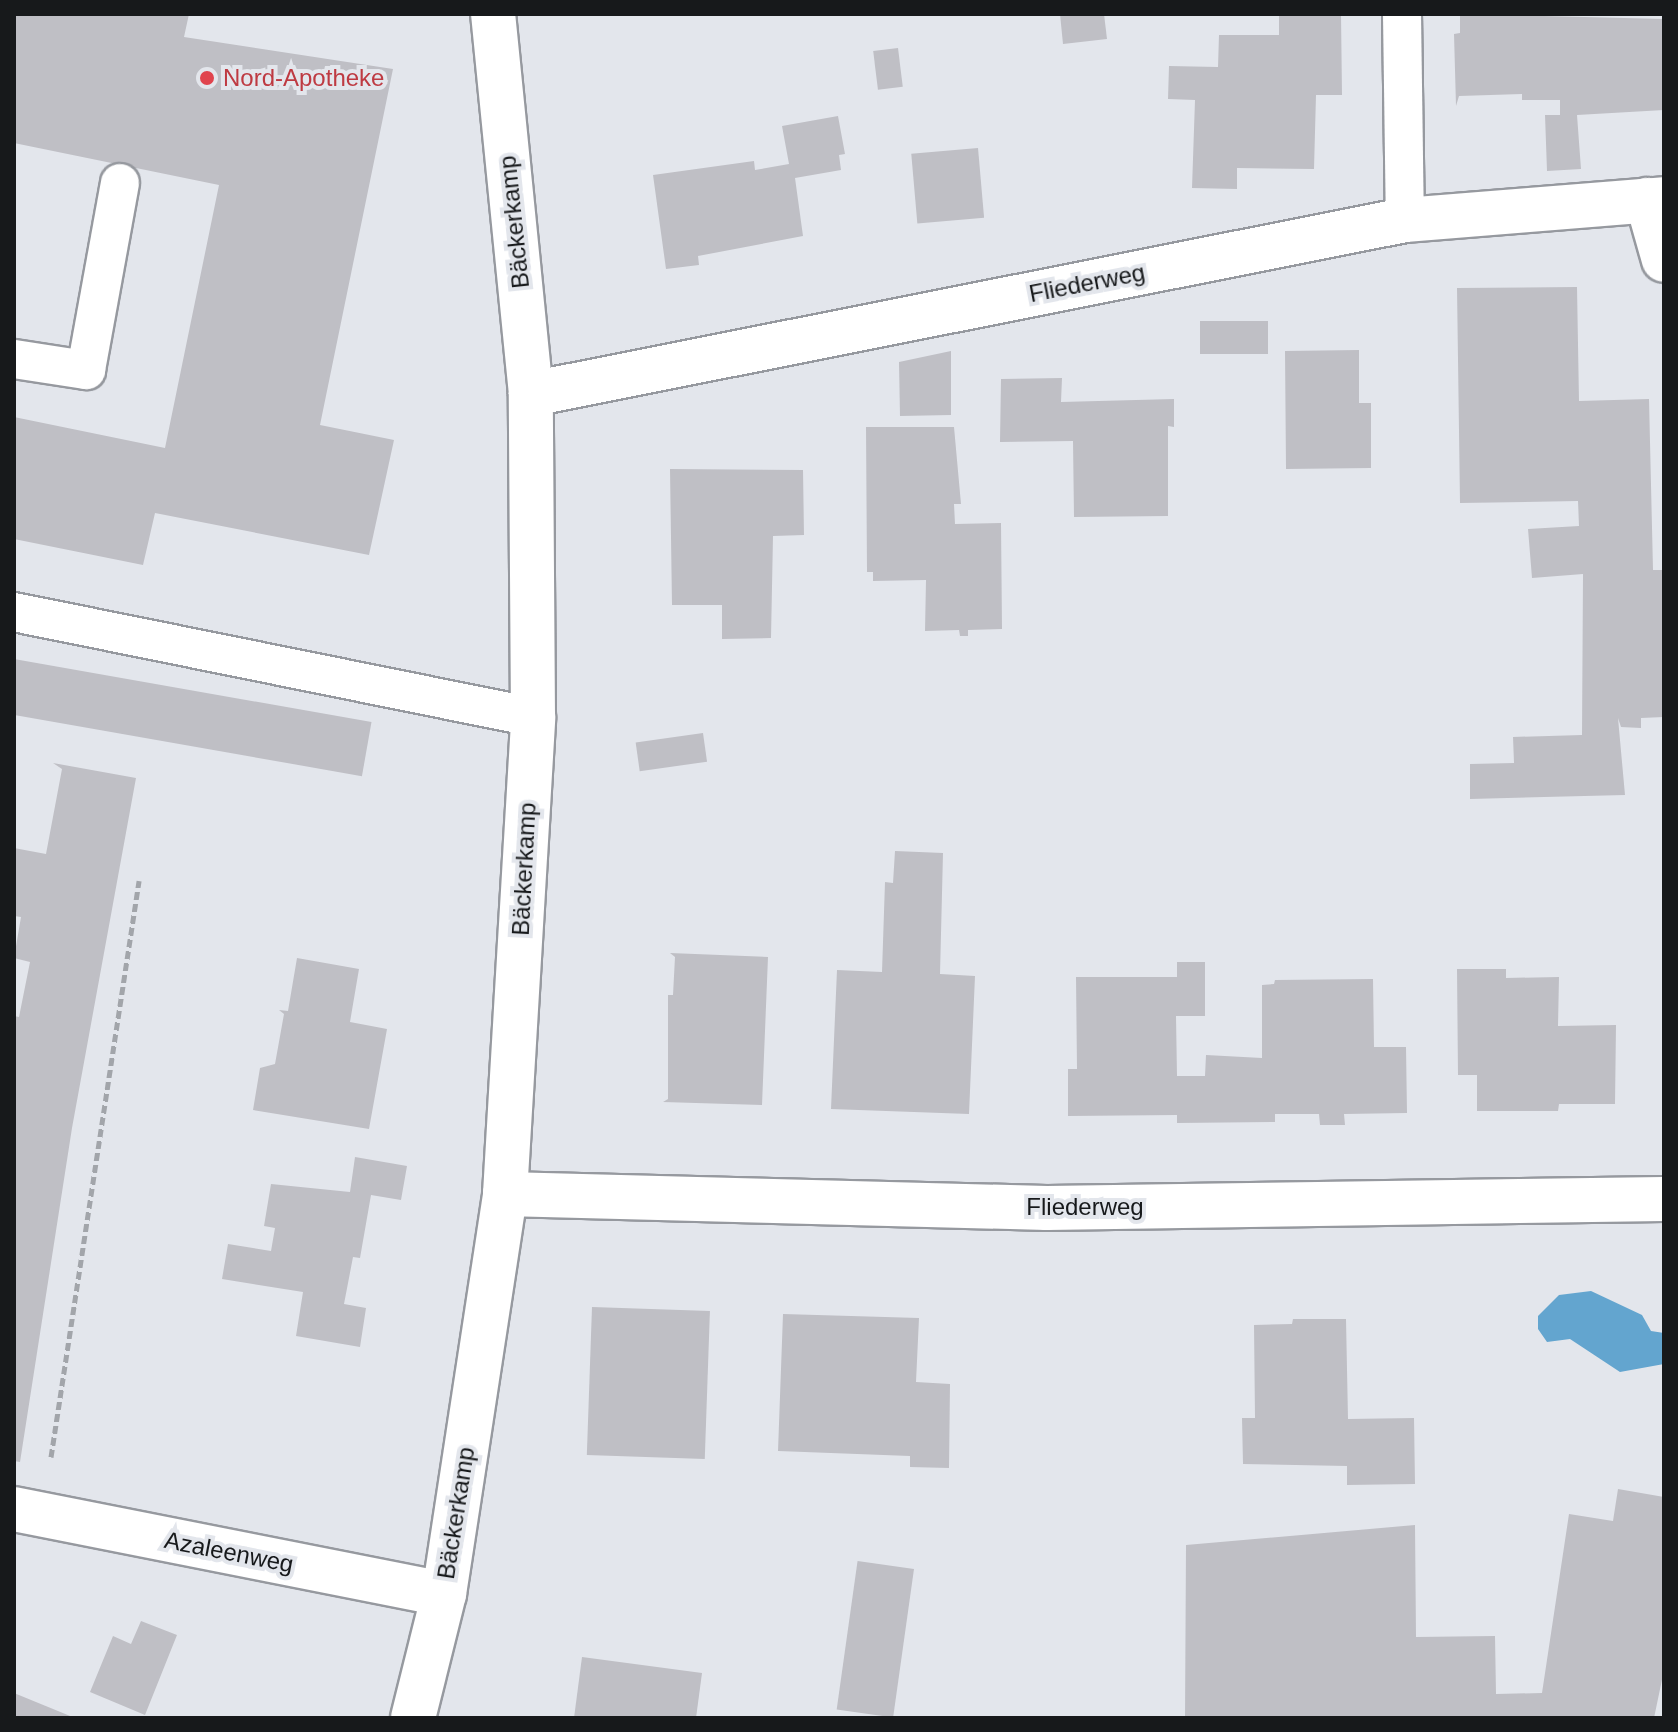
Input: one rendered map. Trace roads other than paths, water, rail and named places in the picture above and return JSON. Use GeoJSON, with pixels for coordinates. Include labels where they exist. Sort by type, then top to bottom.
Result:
{"type":"FeatureCollection","features":[{"type":"Feature","properties":{"kind":"street","name":"Bäckerkamp"},"geometry":{"type":"LineString","coordinates":[[413,1718],[444,1594],[505,1194],[533,717],[531,394],[493,14]]}},
{"type":"Feature","properties":{"kind":"street","name":"Fliederweg"},"geometry":{"type":"LineString","coordinates":[[531,394],[1405,220],[1655,199],[1664,260]]}},
{"type":"Feature","properties":{"kind":"street","name":"Fliederweg"},"geometry":{"type":"LineString","coordinates":[[505,1194],[1047,1208],[1664,1199]]}},
{"type":"Feature","properties":{"kind":"street","name":"Azaleenweg"},"geometry":{"type":"LineString","coordinates":[[28,1512],[444,1594]]}},
{"type":"Feature","properties":{"kind":"lane"},"geometry":{"type":"LineString","coordinates":[[1402,14],[1405,220]]}},
{"type":"Feature","properties":{"kind":"lane"},"geometry":{"type":"LineString","coordinates":[[14,359],[86,370],[120,183]]}},
{"type":"Feature","properties":{"kind":"lane"},"geometry":{"type":"LineString","coordinates":[[14,612],[533,717]]}},
{"type":"Feature","properties":{"kind":"water"},"geometry":{"type":"Polygon","coordinates":[[[1591,1291],[1642,1315],[1651,1331],[1664,1333],[1664,1364],[1620,1372],[1570,1339],[1547,1342],[1538,1329],[1538,1316],[1559,1295],[1591,1291]]]}},
{"type":"Feature","properties":{"kind":"place","name":"Nord-Apotheke"},"geometry":{"type":"Point","coordinates":[207,78]}}]}
